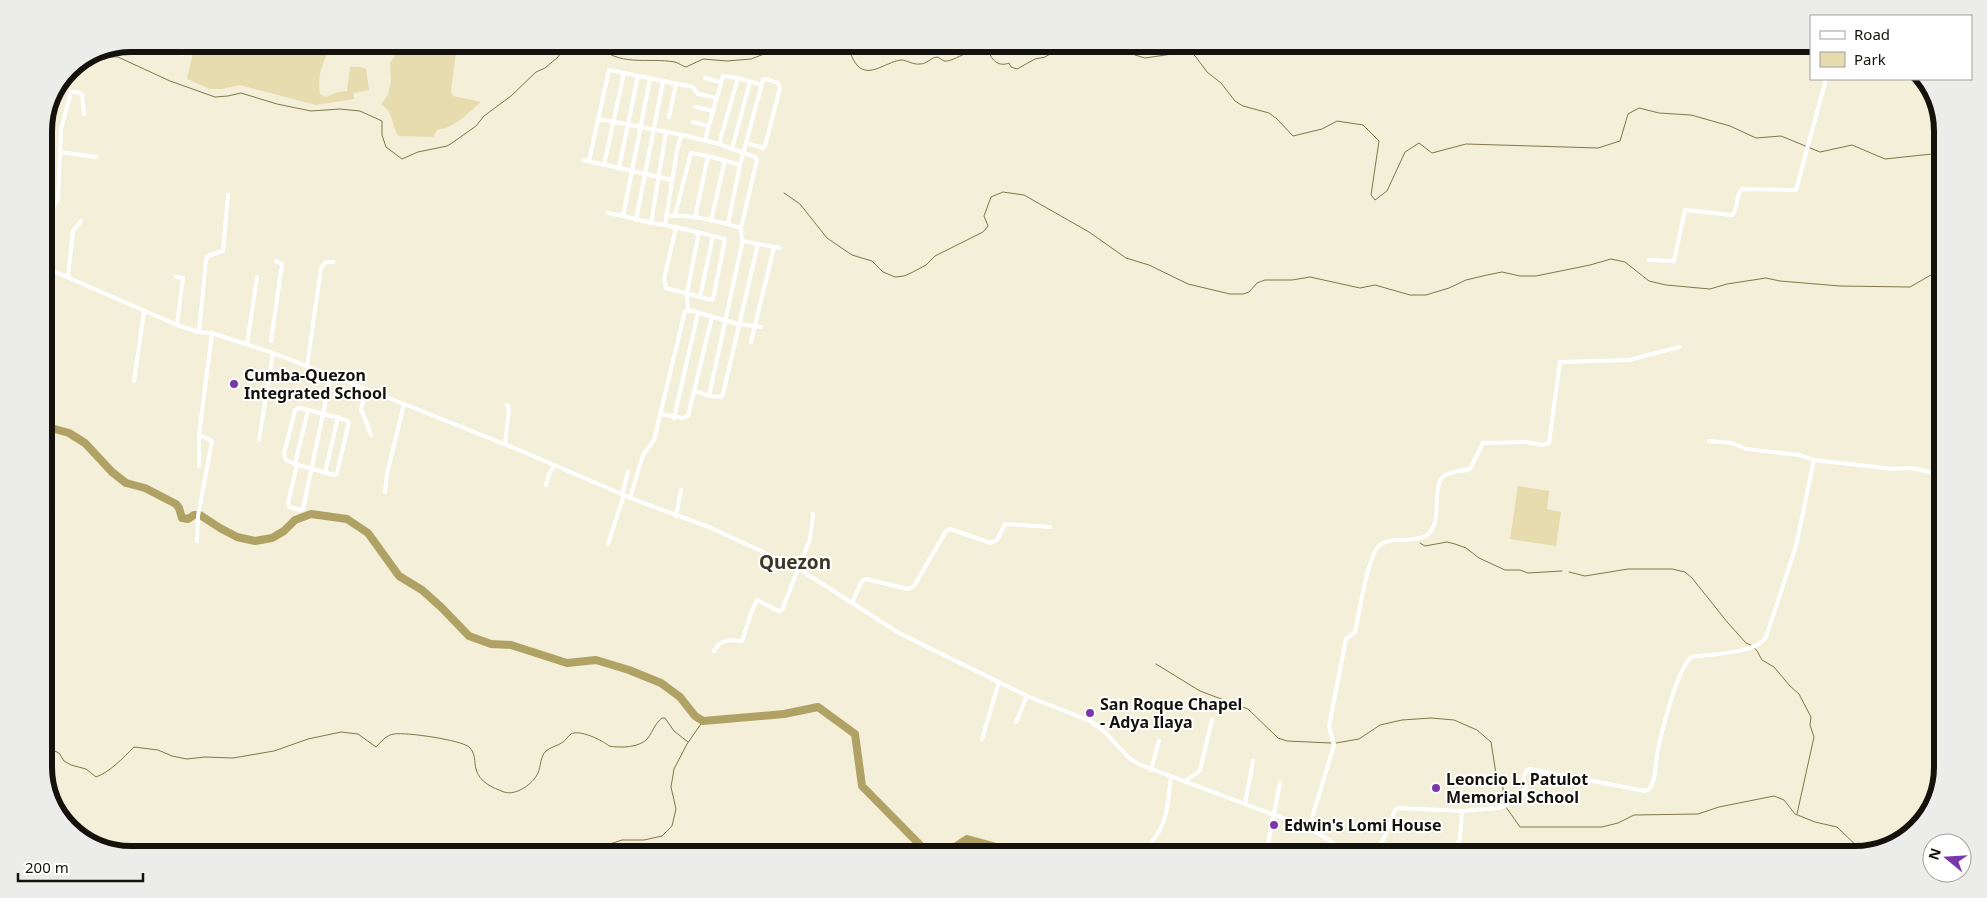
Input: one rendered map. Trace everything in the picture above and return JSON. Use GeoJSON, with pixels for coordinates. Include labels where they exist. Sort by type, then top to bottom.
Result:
{"type":"FeatureCollection","features":[{"type":"Feature","properties":{"kind":"street"},"geometry":{"type":"LineString","coordinates":[[604,69],[693,87],[698,94],[716,98]]}},
{"type":"Feature","properties":{"kind":"street"},"geometry":{"type":"LineString","coordinates":[[589,161],[609,70]]}},
{"type":"Feature","properties":{"kind":"street"},"geometry":{"type":"LineString","coordinates":[[604,165],[624,73]]}},
{"type":"Feature","properties":{"kind":"street"},"geometry":{"type":"LineString","coordinates":[[705,140],[720,82],[725,75],[762,86]]}},
{"type":"Feature","properties":{"kind":"street"},"geometry":{"type":"LineString","coordinates":[[619,168],[638,76]]}},
{"type":"Feature","properties":{"kind":"street"},"geometry":{"type":"LineString","coordinates":[[705,78],[720,82]]}},
{"type":"Feature","properties":{"kind":"street"},"geometry":{"type":"LineString","coordinates":[[719,144],[738,78]]}},
{"type":"Feature","properties":{"kind":"street"},"geometry":{"type":"LineString","coordinates":[[623,216],[650,79]]}},
{"type":"Feature","properties":{"kind":"street"},"geometry":{"type":"LineString","coordinates":[[728,224],[743,153],[763,80],[766,79],[778,83],[780,86],[765,146],[763,148],[746,144]]}},
{"type":"Feature","properties":{"kind":"street"},"geometry":{"type":"LineString","coordinates":[[1649,260],[1674,261],[1685,210],[1732,215],[1735,212],[1739,192],[1742,189],[1796,190],[1826,80]]}},
{"type":"Feature","properties":{"kind":"street"},"geometry":{"type":"LineString","coordinates":[[636,220],[663,82]]}},
{"type":"Feature","properties":{"kind":"street"},"geometry":{"type":"LineString","coordinates":[[732,149],[750,82]]}},
{"type":"Feature","properties":{"kind":"street"},"geometry":{"type":"LineString","coordinates":[[669,116],[676,84]]}},
{"type":"Feature","properties":{"kind":"street"},"geometry":{"type":"LineString","coordinates":[[53,205],[58,200],[61,130],[66,117],[68,98],[71,92],[82,94],[84,114]]}},
{"type":"Feature","properties":{"kind":"street"},"geometry":{"type":"LineString","coordinates":[[695,107],[712,112]]}},
{"type":"Feature","properties":{"kind":"street"},"geometry":{"type":"LineString","coordinates":[[598,119],[654,128],[705,140],[755,157],[757,160],[740,228],[742,241],[709,396]]}},
{"type":"Feature","properties":{"kind":"street"},"geometry":{"type":"LineString","coordinates":[[693,122],[708,126]]}},
{"type":"Feature","properties":{"kind":"street"},"geometry":{"type":"LineString","coordinates":[[651,223],[666,132]]}},
{"type":"Feature","properties":{"kind":"street"},"geometry":{"type":"LineString","coordinates":[[665,225],[680,139],[683,135]]}},
{"type":"Feature","properties":{"kind":"street"},"geometry":{"type":"LineString","coordinates":[[60,152],[96,157]]}},
{"type":"Feature","properties":{"kind":"street"},"geometry":{"type":"LineString","coordinates":[[675,216],[691,153],[724,160],[740,166]]}},
{"type":"Feature","properties":{"kind":"street"},"geometry":{"type":"LineString","coordinates":[[695,218],[708,156]]}},
{"type":"Feature","properties":{"kind":"street"},"geometry":{"type":"LineString","coordinates":[[583,160],[672,180]]}},
{"type":"Feature","properties":{"kind":"street"},"geometry":{"type":"LineString","coordinates":[[711,221],[724,160]]}},
{"type":"Feature","properties":{"kind":"street"},"geometry":{"type":"LineString","coordinates":[[199,332],[206,260],[208,256],[223,251],[228,194]]}},
{"type":"Feature","properties":{"kind":"street"},"geometry":{"type":"LineString","coordinates":[[608,213],[697,232],[725,240],[726,243],[712,300],[666,288],[664,283],[676,228]]}},
{"type":"Feature","properties":{"kind":"street"},"geometry":{"type":"LineString","coordinates":[[666,216],[695,218],[740,228]]}},
{"type":"Feature","properties":{"kind":"street"},"geometry":{"type":"LineString","coordinates":[[68,277],[73,231],[81,221]]}},
{"type":"Feature","properties":{"kind":"street"},"geometry":{"type":"LineString","coordinates":[[630,498],[643,455],[654,440],[685,311],[688,310],[687,293],[698,237],[697,232]]}},
{"type":"Feature","properties":{"kind":"street"},"geometry":{"type":"LineString","coordinates":[[700,297],[713,236]]}},
{"type":"Feature","properties":{"kind":"street"},"geometry":{"type":"LineString","coordinates":[[742,241],[780,248]]}},
{"type":"Feature","properties":{"kind":"street"},"geometry":{"type":"LineString","coordinates":[[695,391],[709,396],[721,396],[723,394],[758,244]]}},
{"type":"Feature","properties":{"kind":"street"},"geometry":{"type":"LineString","coordinates":[[750,342],[774,247]]}},
{"type":"Feature","properties":{"kind":"street"},"geometry":{"type":"LineString","coordinates":[[772,260],[777,261]]}},
{"type":"Feature","properties":{"kind":"street"},"geometry":{"type":"LineString","coordinates":[[271,341],[282,264],[276,261]]}},
{"type":"Feature","properties":{"kind":"street"},"geometry":{"type":"LineString","coordinates":[[307,366],[321,268],[326,262],[333,262]]}},
{"type":"Feature","properties":{"kind":"street"},"geometry":{"type":"LineString","coordinates":[[53,271],[177,325],[199,332],[212,333],[270,351],[505,444],[630,498],[709,528],[799,569],[899,633],[1028,696],[1090,721],[1104,731],[1130,758],[1151,770],[1309,828],[1336,846]]}},
{"type":"Feature","properties":{"kind":"street"},"geometry":{"type":"LineString","coordinates":[[768,273],[774,274]]}},
{"type":"Feature","properties":{"kind":"street"},"geometry":{"type":"LineString","coordinates":[[176,277],[183,278],[177,325]]}},
{"type":"Feature","properties":{"kind":"street"},"geometry":{"type":"LineString","coordinates":[[247,344],[257,277]]}},
{"type":"Feature","properties":{"kind":"street"},"geometry":{"type":"LineString","coordinates":[[764,288],[771,289]]}},
{"type":"Feature","properties":{"kind":"street"},"geometry":{"type":"LineString","coordinates":[[761,301],[768,303]]}},
{"type":"Feature","properties":{"kind":"street"},"geometry":{"type":"LineString","coordinates":[[688,310],[738,324],[761,328]]}},
{"type":"Feature","properties":{"kind":"street"},"geometry":{"type":"LineString","coordinates":[[134,381],[144,311]]}},
{"type":"Feature","properties":{"kind":"street"},"geometry":{"type":"LineString","coordinates":[[674,418],[698,313]]}},
{"type":"Feature","properties":{"kind":"street"},"geometry":{"type":"LineString","coordinates":[[758,314],[764,315]]}},
{"type":"Feature","properties":{"kind":"street"},"geometry":{"type":"LineString","coordinates":[[660,414],[674,418],[688,416],[712,317]]}},
{"type":"Feature","properties":{"kind":"street"},"geometry":{"type":"LineString","coordinates":[[199,466],[199,435],[212,333]]}},
{"type":"Feature","properties":{"kind":"street"},"geometry":{"type":"LineString","coordinates":[[1309,828],[1334,745],[1329,726],[1345,643],[1347,638],[1355,632],[1371,562],[1378,547],[1394,541],[1421,538],[1430,532],[1435,523],[1440,482],[1444,476],[1453,472],[1470,469],[1483,442],[1527,442],[1542,445],[1549,443],[1560,362],[1629,360],[1679,347]]}},
{"type":"Feature","properties":{"kind":"street"},"geometry":{"type":"LineString","coordinates":[[259,440],[270,351]]}},
{"type":"Feature","properties":{"kind":"street"},"geometry":{"type":"LineString","coordinates":[[308,410],[288,503],[292,509],[301,510],[303,508],[331,376]]}},
{"type":"Feature","properties":{"kind":"street"},"geometry":{"type":"LineString","coordinates":[[366,390],[360,409],[371,435]]}},
{"type":"Feature","properties":{"kind":"street"},"geometry":{"type":"LineString","coordinates":[[385,492],[386,474],[404,404]]}},
{"type":"Feature","properties":{"kind":"street"},"geometry":{"type":"LineString","coordinates":[[505,444],[509,409],[507,405]]}},
{"type":"Feature","properties":{"kind":"street"},"geometry":{"type":"LineString","coordinates":[[299,408],[308,410],[348,420],[337,473],[332,475],[286,460],[284,454],[295,410],[299,408]]}},
{"type":"Feature","properties":{"kind":"street"},"geometry":{"type":"LineString","coordinates":[[325,472],[338,417]]}},
{"type":"Feature","properties":{"kind":"street"},"geometry":{"type":"LineString","coordinates":[[197,541],[198,514],[212,441],[199,435]]}},
{"type":"Feature","properties":{"kind":"street"},"geometry":{"type":"LineString","coordinates":[[1709,441],[1732,443],[1746,449],[1799,455],[1814,460],[1893,469],[1907,467],[1934,473]]}},
{"type":"Feature","properties":{"kind":"street"},"geometry":{"type":"LineString","coordinates":[[1380,846],[1395,810],[1398,808],[1462,811],[1498,808],[1507,805],[1511,797],[1523,795],[1526,787],[1524,775],[1530,769],[1645,791],[1649,789],[1653,781],[1657,753],[1668,711],[1687,660],[1692,657],[1752,649],[1766,637],[1796,546],[1814,460]]}},
{"type":"Feature","properties":{"kind":"street"},"geometry":{"type":"LineString","coordinates":[[546,485],[549,474],[554,466]]}},
{"type":"Feature","properties":{"kind":"street"},"geometry":{"type":"LineString","coordinates":[[608,544],[628,472]]}},
{"type":"Feature","properties":{"kind":"street"},"geometry":{"type":"LineString","coordinates":[[676,516],[681,490]]}},
{"type":"Feature","properties":{"kind":"street"},"geometry":{"type":"LineString","coordinates":[[714,651],[718,644],[724,640],[742,641],[750,613],[757,600],[780,612],[810,539],[813,514]]}},
{"type":"Feature","properties":{"kind":"street"},"geometry":{"type":"LineString","coordinates":[[852,603],[862,581],[866,579],[908,589],[914,586],[946,532],[950,529],[991,543],[996,540],[1005,524],[1050,527]]}},
{"type":"Feature","properties":{"kind":"street"},"geometry":{"type":"LineString","coordinates":[[982,739],[999,682]]}},
{"type":"Feature","properties":{"kind":"street"},"geometry":{"type":"LineString","coordinates":[[1016,722],[1028,696]]}},
{"type":"Feature","properties":{"kind":"street"},"geometry":{"type":"LineString","coordinates":[[1185,782],[1200,770],[1212,720]]}},
{"type":"Feature","properties":{"kind":"street"},"geometry":{"type":"LineString","coordinates":[[1151,770],[1159,741]]}},
{"type":"Feature","properties":{"kind":"street"},"geometry":{"type":"LineString","coordinates":[[1245,804],[1253,761]]}},
{"type":"Feature","properties":{"kind":"street"},"geometry":{"type":"LineString","coordinates":[[1152,841],[1164,824],[1171,777]]}},
{"type":"Feature","properties":{"kind":"street"},"geometry":{"type":"LineString","coordinates":[[1268,843],[1280,784]]}},
{"type":"Feature","properties":{"kind":"street"},"geometry":{"type":"LineString","coordinates":[[1457,846],[1460,839],[1462,811]]}},
{"type":"Feature","properties":{"kind":"green space"},"geometry":{"type":"Polygon","coordinates":[[[193,53],[328,53],[319,80],[320,94],[326,97],[338,92],[347,91],[350,67],[366,69],[369,90],[354,93],[354,99],[316,105],[240,85],[222,89],[210,89],[187,79],[193,53]]]}},
{"type":"Feature","properties":{"kind":"green space"},"geometry":{"type":"Polygon","coordinates":[[[396,53],[456,53],[451,91],[453,96],[481,102],[455,123],[444,129],[437,130],[433,137],[399,136],[388,111],[381,104],[388,95],[391,81],[390,63],[396,53]]]}},
{"type":"Feature","properties":{"kind":"green space"},"geometry":{"type":"Polygon","coordinates":[[[1518,486],[1549,491],[1547,509],[1561,512],[1556,546],[1510,539],[1518,486]]]}},
{"type":"Feature","properties":{"kind":"waterway"},"geometry":{"type":"LineString","coordinates":[[107,57],[118,57],[170,81],[215,97],[241,93],[277,104],[311,111],[340,109],[360,111],[382,121],[382,135],[386,147],[402,159],[418,152],[447,146],[452,143],[476,126],[484,116],[511,96],[536,72],[545,68],[561,53]]}},
{"type":"Feature","properties":{"kind":"waterway"},"geometry":{"type":"LineString","coordinates":[[609,53],[624,59],[675,62],[686,67],[703,59],[727,61],[751,59],[767,53]]}},
{"type":"Feature","properties":{"kind":"waterway"},"geometry":{"type":"LineString","coordinates":[[851,53],[858,66],[863,70],[875,69],[901,60],[917,64],[925,63],[937,57],[948,61],[968,53]]}},
{"type":"Feature","properties":{"kind":"waterway"},"geometry":{"type":"LineString","coordinates":[[990,53],[992,58],[999,64],[1009,63],[1011,67],[1017,69],[1035,59],[1052,53]]}},
{"type":"Feature","properties":{"kind":"waterway"},"geometry":{"type":"LineString","coordinates":[[1132,53],[1145,58],[1172,54],[1193,54],[1207,72],[1221,83],[1235,101],[1243,106],[1269,113],[1293,136],[1322,129],[1337,121],[1363,125],[1379,141],[1371,195],[1375,200],[1387,191],[1405,152],[1419,143],[1432,153],[1466,144],[1598,148],[1620,141],[1628,114],[1639,108],[1659,113],[1691,115],[1730,126],[1756,138],[1781,136],[1820,152],[1852,145],[1885,159],[1932,154],[1934,155]]}},
{"type":"Feature","properties":{"kind":"waterway"},"geometry":{"type":"LineString","coordinates":[[784,193],[800,204],[827,238],[852,255],[872,261],[883,272],[895,277],[913,272],[926,265],[935,256],[983,232],[988,226],[984,216],[991,197],[1003,192],[1024,195],[1089,232],[1126,258],[1149,265],[1188,284],[1230,294],[1249,292],[1257,283],[1265,280],[1292,280],[1310,277],[1360,288],[1375,285],[1410,295],[1426,295],[1449,288],[1466,280],[1502,272],[1520,276],[1536,276],[1611,259],[1625,262],[1649,281],[1666,285],[1710,289],[1727,284],[1766,278],[1840,286],[1910,287],[1934,273]]}},
{"type":"Feature","properties":{"kind":"waterway"},"geometry":{"type":"LineString","coordinates":[[53,429],[69,433],[85,443],[112,472],[126,483],[145,488],[176,504],[182,518],[188,519],[194,515],[200,515],[237,537],[255,541],[272,538],[284,531],[295,520],[311,514],[347,519],[368,533],[399,576],[422,590],[469,636],[491,644],[511,645],[567,663],[596,660],[629,670],[661,683],[680,697],[695,716],[703,721],[784,714],[818,707],[855,734],[862,786],[921,846]]}},
{"type":"Feature","properties":{"kind":"waterway"},"geometry":{"type":"LineString","coordinates":[[1420,543],[1425,546],[1447,542],[1455,544],[1466,548],[1479,558],[1505,570],[1520,570],[1528,573],[1562,571]]}},
{"type":"Feature","properties":{"kind":"waterway"},"geometry":{"type":"LineString","coordinates":[[1569,572],[1585,576],[1628,569],[1672,569],[1685,572],[1692,578],[1746,643],[1753,646],[1762,660],[1774,667],[1799,694],[1811,717],[1810,725],[1814,737],[1797,814]]}},
{"type":"Feature","properties":{"kind":"waterway"},"geometry":{"type":"LineString","coordinates":[[1156,664],[1200,691],[1248,709],[1278,738],[1287,741],[1331,743]]}},
{"type":"Feature","properties":{"kind":"waterway"},"geometry":{"type":"LineString","coordinates":[[53,750],[59,753],[64,761],[86,769],[96,777],[111,768],[134,747],[158,750],[172,756],[187,759],[205,757],[233,758],[274,751],[308,739],[341,732],[358,734],[376,747],[391,735],[410,734],[464,744],[473,752],[476,769],[480,778],[491,786],[509,793],[519,791],[528,785],[536,777],[544,753],[564,741],[571,734],[579,733],[590,736],[609,746],[630,746],[640,744],[648,738],[658,722],[665,718],[674,731],[688,742]]}},
{"type":"Feature","properties":{"kind":"waterway"},"geometry":{"type":"LineString","coordinates":[[1336,743],[1359,739],[1380,725],[1402,720],[1431,718],[1454,720],[1477,730],[1491,742],[1496,774],[1503,788],[1504,803]]}},
{"type":"Feature","properties":{"kind":"waterway"},"geometry":{"type":"LineString","coordinates":[[604,846],[622,840],[644,840],[662,836],[672,826],[676,809],[671,787],[674,769],[687,744],[703,721]]}},
{"type":"Feature","properties":{"kind":"waterway"},"geometry":{"type":"LineString","coordinates":[[1506,807],[1520,827],[1602,827],[1618,823],[1634,815],[1698,814],[1719,807],[1774,796],[1784,800],[1795,814],[1815,822],[1837,827],[1857,846]]}},
{"type":"Feature","properties":{"kind":"waterway"},"geometry":{"type":"LineString","coordinates":[[956,846],[967,839],[993,846]]}},
{"type":"Feature","properties":{"kind":"place","name":"Cumba-Quezon Integrated School"},"geometry":{"type":"Point","coordinates":[234,384]}},
{"type":"Feature","properties":{"kind":"place","name":"San Roque Chapel - Adya Ilaya"},"geometry":{"type":"Point","coordinates":[1090,713]}},
{"type":"Feature","properties":{"kind":"place","name":"Leoncio L. Patulot Memorial School"},"geometry":{"type":"Point","coordinates":[1436,788]}},
{"type":"Feature","properties":{"kind":"place","name":"Edwin's Lomi House"},"geometry":{"type":"Point","coordinates":[1274,825]}},
{"type":"Feature","properties":{"kind":"district","name":"Quezon"},"geometry":{"type":"Point","coordinates":[795,562]}}]}
